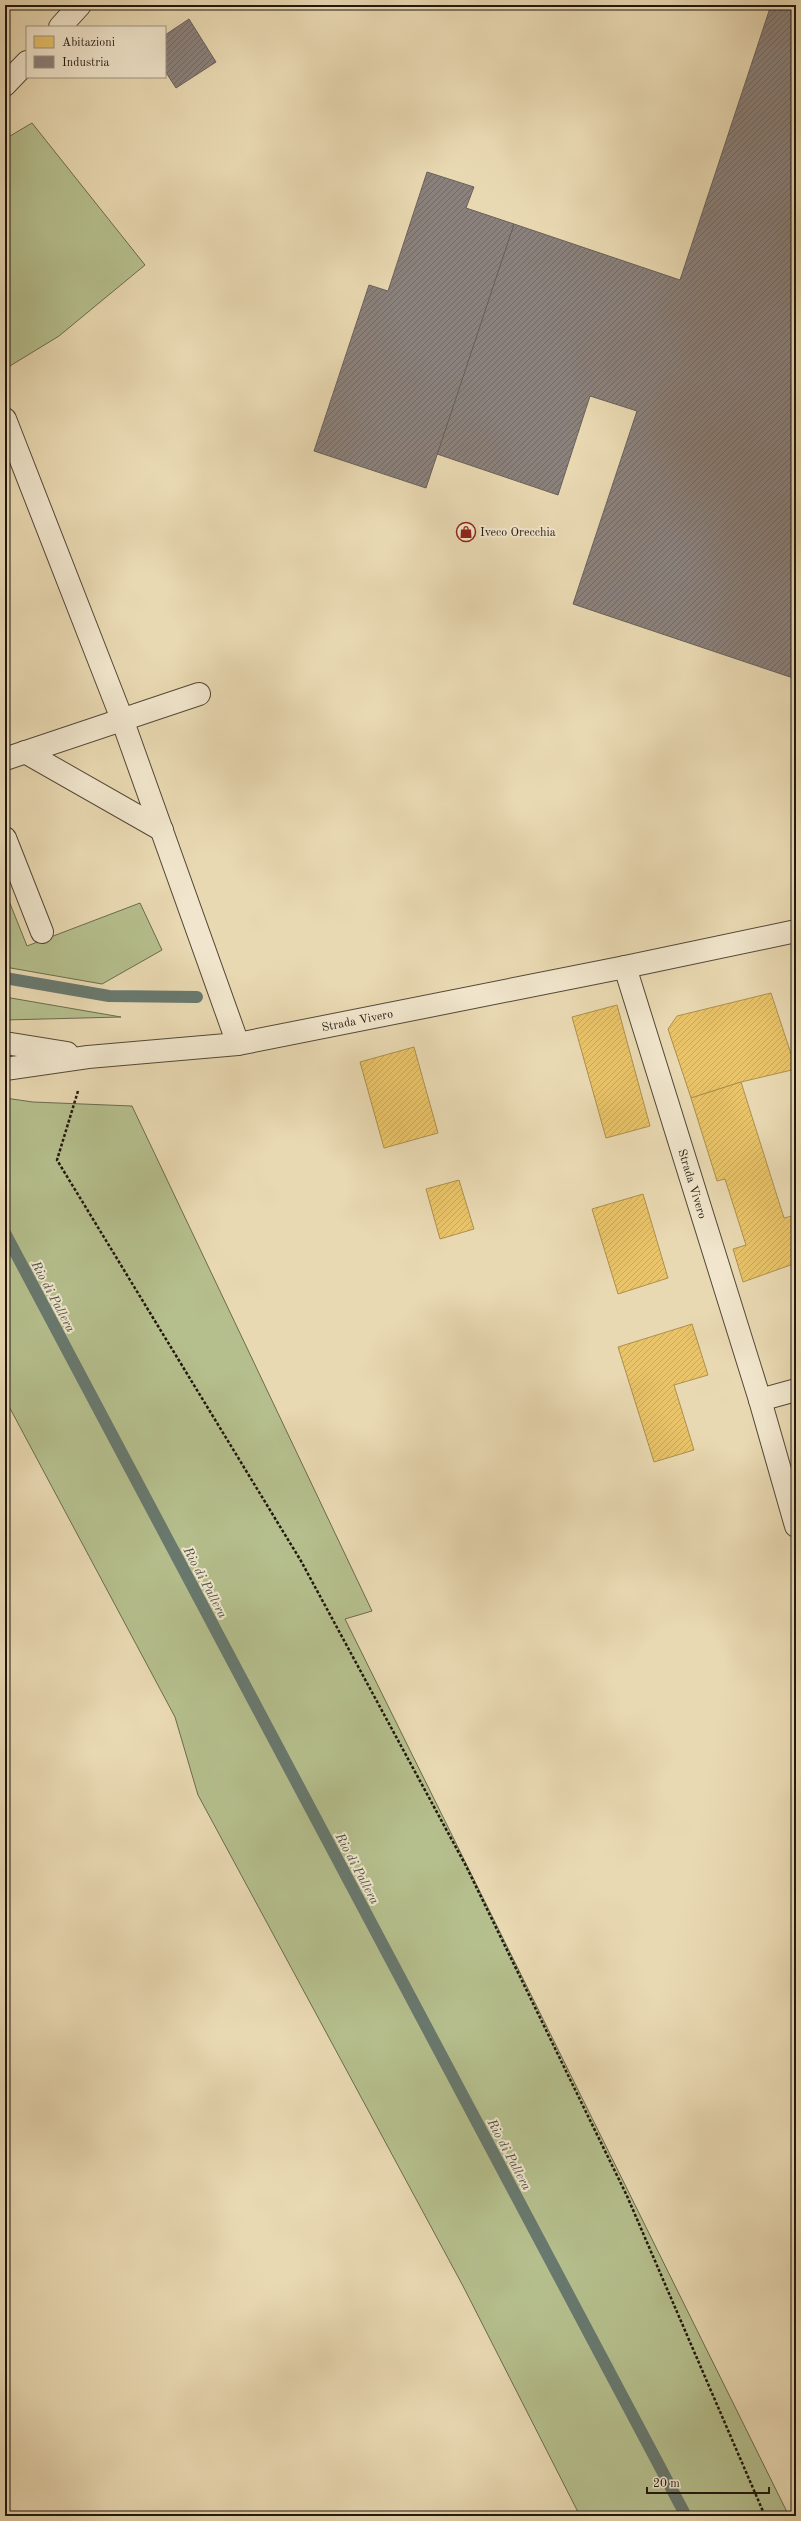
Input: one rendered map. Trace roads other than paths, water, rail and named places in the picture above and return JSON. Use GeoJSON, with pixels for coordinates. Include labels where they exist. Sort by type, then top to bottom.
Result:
{"type":"FeatureCollection","features":[{"type":"Feature","properties":{"kind":"street"},"geometry":{"type":"LineString","coordinates":[[61,26],[80,5]]}},
{"type":"Feature","properties":{"kind":"street"},"geometry":{"type":"LineString","coordinates":[[5,85],[26,63]]}},
{"type":"Feature","properties":{"kind":"street"},"geometry":{"type":"LineString","coordinates":[[5,419],[122,719],[238,1044]]}},
{"type":"Feature","properties":{"kind":"street"},"geometry":{"type":"LineString","coordinates":[[15,756],[199,694]]}},
{"type":"Feature","properties":{"kind":"street"},"geometry":{"type":"LineString","coordinates":[[15,756],[162,830]]}},
{"type":"Feature","properties":{"kind":"street"},"geometry":{"type":"LineString","coordinates":[[5,838],[42,932]]}},
{"type":"Feature","properties":{"kind":"street","name":"Strada Vivero"},"geometry":{"type":"LineString","coordinates":[[5,1069],[88,1057],[238,1044],[625,968],[796,930]]}},
{"type":"Feature","properties":{"kind":"street","name":"Strada Vivero"},"geometry":{"type":"LineString","coordinates":[[625,968],[760,1400],[796,1526]]}},
{"type":"Feature","properties":{"kind":"street","name":"Strada Vivero"},"geometry":{"type":"LineString","coordinates":[[5,1043],[88,1057]]}},
{"type":"Feature","properties":{"kind":"street"},"geometry":{"type":"LineString","coordinates":[[760,1400],[796,1390]]}},
{"type":"Feature","properties":{"kind":"waterway"},"geometry":{"type":"LineString","coordinates":[[5,978],[109,996],[197,997]]}},
{"type":"Feature","properties":{"kind":"waterway","name":"Rio di Pallera"},"geometry":{"type":"LineString","coordinates":[[5,1233],[686,2516]]}},
{"type":"Feature","properties":{"kind":"place","name":"Iveco Orecchia"},"geometry":{"type":"Point","coordinates":[466,532]}}]}
